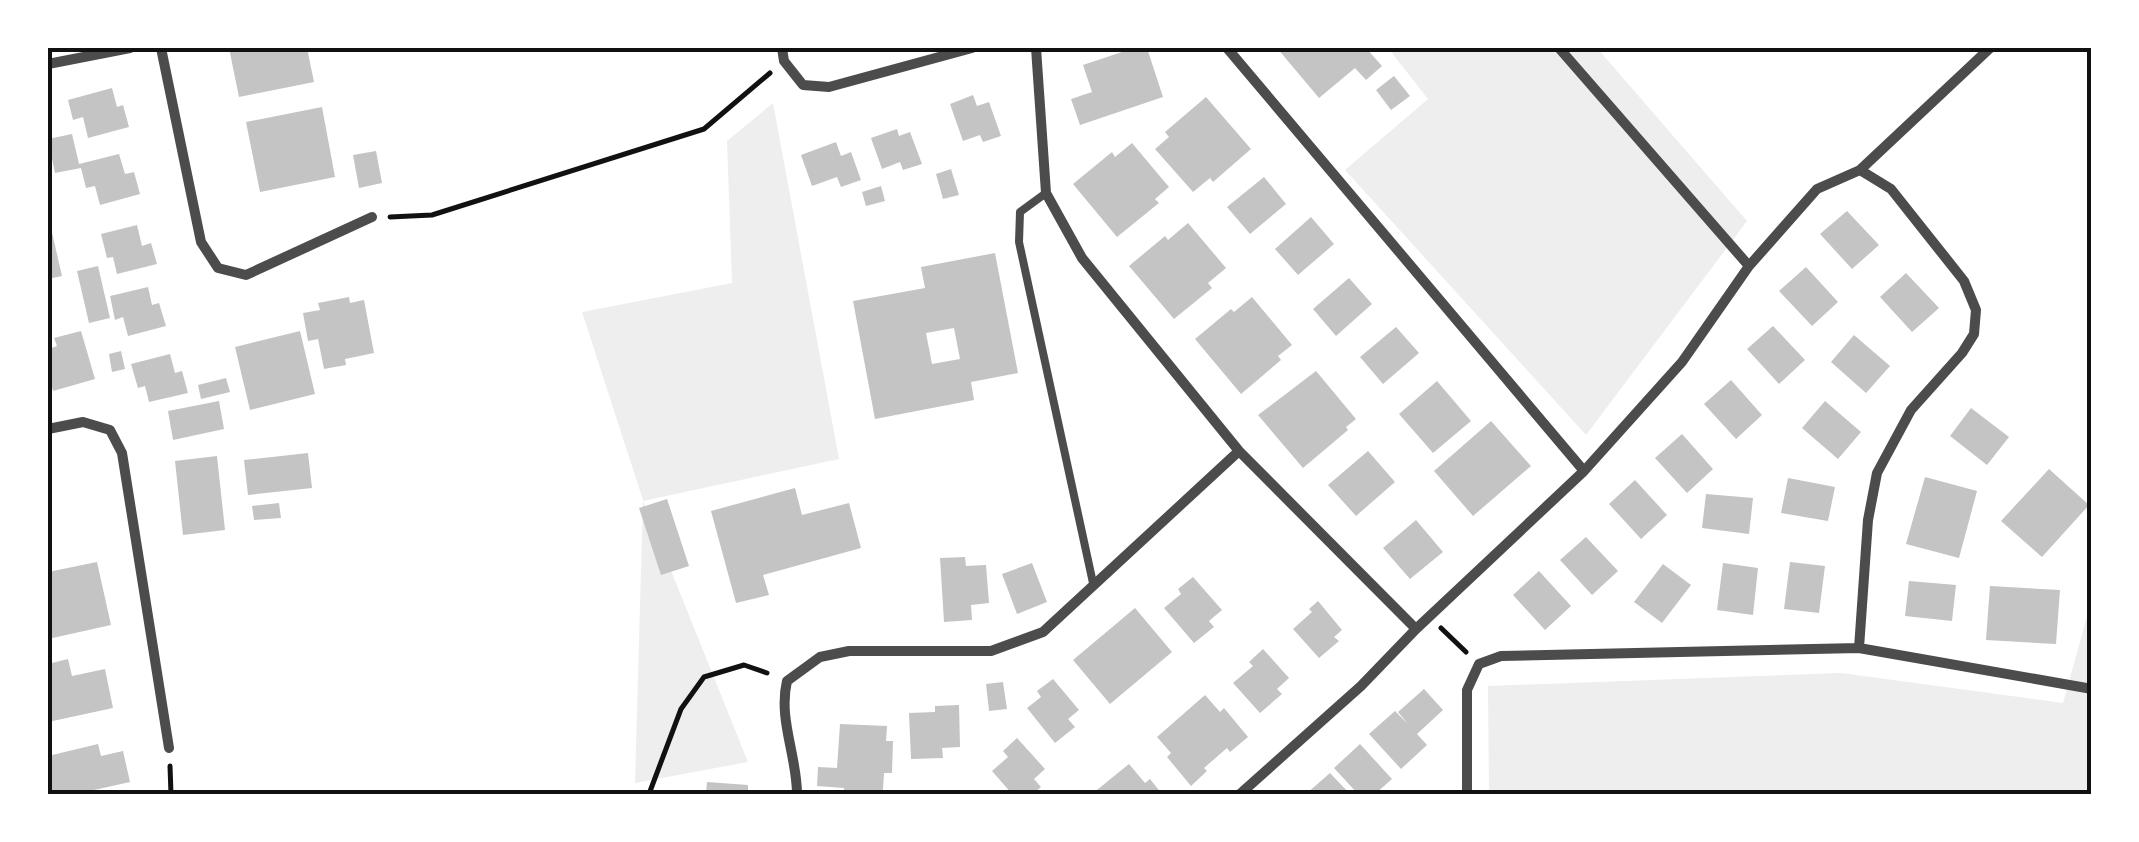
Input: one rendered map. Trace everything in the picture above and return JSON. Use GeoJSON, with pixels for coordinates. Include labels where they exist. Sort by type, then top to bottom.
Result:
{"type":"FeatureCollection","features":[{"type":"Feature","properties":{"kind":"street"},"geometry":{"type":"LineString","coordinates":[[48,64],[130,48]]}},
{"type":"Feature","properties":{"kind":"street"},"geometry":{"type":"LineString","coordinates":[[160,48],[201,242],[218,268],[246,275],[372,218]]}},
{"type":"Feature","properties":{"kind":"street"},"geometry":{"type":"LineString","coordinates":[[782,48],[784,61],[803,85],[829,87],[972,48]]}},
{"type":"Feature","properties":{"kind":"street"},"geometry":{"type":"LineString","coordinates":[[1036,48],[1046,193],[1082,258],[1239,451],[1416,629]]}},
{"type":"Feature","properties":{"kind":"street"},"geometry":{"type":"LineString","coordinates":[[1227,48],[1584,471]]}},
{"type":"Feature","properties":{"kind":"street"},"geometry":{"type":"LineString","coordinates":[[1559,48],[1749,266]]}},
{"type":"Feature","properties":{"kind":"street"},"geometry":{"type":"LineString","coordinates":[[1240,794],[1360,686],[1584,471],[1682,362],[1749,266],[1818,189],[1860,170],[1990,48]]}},
{"type":"Feature","properties":{"kind":"street"},"geometry":{"type":"LineString","coordinates":[[1859,648],[1868,520],[1877,473],[1910,410],[1974,334],[1976,310],[1964,281],[1891,189],[1860,170]]}},
{"type":"Feature","properties":{"kind":"street"},"geometry":{"type":"LineString","coordinates":[[48,429],[84,422],[110,430],[122,453],[169,748]]}},
{"type":"Feature","properties":{"kind":"street"},"geometry":{"type":"LineString","coordinates":[[797,794],[797,773],[787,734],[787,681],[820,657],[848,651],[991,651],[1043,632],[1239,451]]}},
{"type":"Feature","properties":{"kind":"street"},"geometry":{"type":"LineString","coordinates":[[1467,794],[1466,690],[1478,664],[1501,656],[1859,648],[2092,689]]}},
{"type":"Feature","properties":{"kind":"lane"},"geometry":{"type":"LineString","coordinates":[[1046,193],[1020,212],[1019,242],[1093,583]]}},
{"type":"Feature","properties":{"kind":"path"},"geometry":{"type":"LineString","coordinates":[[372,218],[432,214],[704,129],[784,61]]}},
{"type":"Feature","properties":{"kind":"path"},"geometry":{"type":"LineString","coordinates":[[1429,616],[1478,664]]}},
{"type":"Feature","properties":{"kind":"path"},"geometry":{"type":"LineString","coordinates":[[649,794],[681,709],[704,677],[744,665],[787,681]]}},
{"type":"Feature","properties":{"kind":"path"},"geometry":{"type":"LineString","coordinates":[[169,748],[171,794]]}},
{"type":"Feature","properties":{"kind":"shaded area"},"geometry":{"type":"Polygon","coordinates":[[[1388,48],[1597,48],[1747,221],[1586,435],[1345,170],[1428,99],[1388,48]]]}},
{"type":"Feature","properties":{"kind":"shaded area"},"geometry":{"type":"Polygon","coordinates":[[[773,103],[839,459],[643,501],[748,762],[635,783],[643,500],[582,312],[732,283],[727,141],[773,103]]]}},
{"type":"Feature","properties":{"kind":"shaded area"},"geometry":{"type":"Polygon","coordinates":[[[2091,602],[2091,794],[1489,794],[1488,686],[1841,673],[2063,703],[2091,602]]]}},
{"type":"Feature","properties":{"kind":"building"},"geometry":{"type":"Polygon","coordinates":[[[229,48],[307,48],[314,82],[239,97],[229,48]]]}},
{"type":"Feature","properties":{"kind":"building"},"geometry":{"type":"Polygon","coordinates":[[[1134,48],[1147,48],[1163,97],[1080,125],[1071,99],[1092,92],[1083,65],[1134,48]]]}},
{"type":"Feature","properties":{"kind":"building"},"geometry":{"type":"Polygon","coordinates":[[[1277,48],[1366,48],[1382,66],[1366,80],[1355,68],[1319,98],[1277,48]]]}},
{"type":"Feature","properties":{"kind":"building"},"geometry":{"type":"Polygon","coordinates":[[[1394,76],[1410,96],[1391,110],[1376,90],[1394,76]]]}},
{"type":"Feature","properties":{"kind":"building"},"geometry":{"type":"Polygon","coordinates":[[[112,88],[117,107],[123,105],[129,127],[88,138],[83,117],[73,120],[68,100],[112,88]]]}},
{"type":"Feature","properties":{"kind":"building"},"geometry":{"type":"Polygon","coordinates":[[[973,95],[977,106],[989,102],[1001,136],[983,142],[980,135],[963,141],[950,104],[973,95]]]}},
{"type":"Feature","properties":{"kind":"building"},"geometry":{"type":"Polygon","coordinates":[[[1206,97],[1251,149],[1213,182],[1210,178],[1193,192],[1155,149],[1169,137],[1165,132],[1206,97]]]}},
{"type":"Feature","properties":{"kind":"building"},"geometry":{"type":"Polygon","coordinates":[[[322,107],[335,177],[260,192],[246,122],[322,107]]]}},
{"type":"Feature","properties":{"kind":"building"},"geometry":{"type":"Polygon","coordinates":[[[897,129],[899,136],[910,132],[922,164],[903,170],[900,162],[882,169],[871,138],[897,129]]]}},
{"type":"Feature","properties":{"kind":"building"},"geometry":{"type":"Polygon","coordinates":[[[72,134],[79,164],[119,154],[125,174],[134,172],[140,194],[100,205],[95,186],[86,188],[81,168],[55,173],[48,139],[72,134]]]}},
{"type":"Feature","properties":{"kind":"building"},"geometry":{"type":"Polygon","coordinates":[[[836,142],[841,156],[851,152],[861,180],[841,187],[837,177],[812,186],[801,155],[836,142]]]}},
{"type":"Feature","properties":{"kind":"building"},"geometry":{"type":"Polygon","coordinates":[[[1132,143],[1169,187],[1155,199],[1159,203],[1117,237],[1073,184],[1112,152],[1115,157],[1132,143]]]}},
{"type":"Feature","properties":{"kind":"building"},"geometry":{"type":"Polygon","coordinates":[[[376,151],[382,183],[359,188],[353,155],[376,151]]]}},
{"type":"Feature","properties":{"kind":"building"},"geometry":{"type":"Polygon","coordinates":[[[951,169],[959,195],[943,199],[936,174],[951,169]]]}},
{"type":"Feature","properties":{"kind":"building"},"geometry":{"type":"Polygon","coordinates":[[[1264,177],[1286,204],[1250,234],[1227,207],[1264,177]]]}},
{"type":"Feature","properties":{"kind":"building"},"geometry":{"type":"Polygon","coordinates":[[[881,186],[885,201],[866,206],[862,192],[881,186]]]}},
{"type":"Feature","properties":{"kind":"building"},"geometry":{"type":"Polygon","coordinates":[[[1847,211],[1879,245],[1852,269],[1820,234],[1847,211]]]}},
{"type":"Feature","properties":{"kind":"building"},"geometry":{"type":"Polygon","coordinates":[[[1311,217],[1334,244],[1298,275],[1275,249],[1311,217]]]}},
{"type":"Feature","properties":{"kind":"building"},"geometry":{"type":"Polygon","coordinates":[[[1188,223],[1226,268],[1208,283],[1212,288],[1174,319],[1129,266],[1165,236],[1168,240],[1188,223]]]}},
{"type":"Feature","properties":{"kind":"building"},"geometry":{"type":"Polygon","coordinates":[[[137,225],[142,246],[151,243],[157,264],[117,274],[113,257],[107,258],[101,234],[137,225]]]}},
{"type":"Feature","properties":{"kind":"building"},"geometry":{"type":"Polygon","coordinates":[[[51,228],[62,276],[48,279],[48,229],[51,228]]]}},
{"type":"Feature","properties":{"kind":"building"},"geometry":{"type":"Polygon","coordinates":[[[995,253],[1018,373],[971,382],[974,400],[875,419],[853,301],[925,288],[921,267],[995,253]],[[954,328],[926,333],[932,364],[960,359],[954,328]]]}},
{"type":"Feature","properties":{"kind":"building"},"geometry":{"type":"Polygon","coordinates":[[[98,266],[110,318],[89,323],[77,271],[98,266]]]}},
{"type":"Feature","properties":{"kind":"building"},"geometry":{"type":"Polygon","coordinates":[[[1806,267],[1838,302],[1812,326],[1779,291],[1806,267]]]}},
{"type":"Feature","properties":{"kind":"building"},"geometry":{"type":"Polygon","coordinates":[[[1906,273],[1939,308],[1912,332],[1880,297],[1906,273]]]}},
{"type":"Feature","properties":{"kind":"building"},"geometry":{"type":"Polygon","coordinates":[[[1349,278],[1372,304],[1336,336],[1313,309],[1349,278]]]}},
{"type":"Feature","properties":{"kind":"building"},"geometry":{"type":"Polygon","coordinates":[[[148,287],[152,305],[159,303],[166,326],[128,336],[123,317],[115,320],[110,296],[148,287]]]}},
{"type":"Feature","properties":{"kind":"building"},"geometry":{"type":"Polygon","coordinates":[[[349,297],[350,303],[364,300],[374,353],[345,359],[346,365],[324,369],[318,339],[308,341],[303,313],[320,310],[318,303],[349,297]]]}},
{"type":"Feature","properties":{"kind":"building"},"geometry":{"type":"Polygon","coordinates":[[[1252,297],[1292,345],[1278,356],[1281,360],[1241,394],[1195,339],[1252,297]]]}},
{"type":"Feature","properties":{"kind":"building"},"geometry":{"type":"Polygon","coordinates":[[[1773,326],[1805,360],[1779,384],[1747,349],[1773,326]]]}},
{"type":"Feature","properties":{"kind":"building"},"geometry":{"type":"Polygon","coordinates":[[[1396,327],[1419,353],[1383,384],[1360,357],[1396,327]]]}},
{"type":"Feature","properties":{"kind":"building"},"geometry":{"type":"Polygon","coordinates":[[[81,331],[95,379],[53,391],[48,349],[57,346],[54,338],[81,331]]]}},
{"type":"Feature","properties":{"kind":"building"},"geometry":{"type":"Polygon","coordinates":[[[300,331],[315,394],[250,410],[235,347],[300,331]]]}},
{"type":"Feature","properties":{"kind":"building"},"geometry":{"type":"Polygon","coordinates":[[[1854,335],[1890,366],[1866,393],[1831,362],[1854,335]]]}},
{"type":"Feature","properties":{"kind":"building"},"geometry":{"type":"Polygon","coordinates":[[[121,351],[125,369],[112,372],[109,354],[121,351]]]}},
{"type":"Feature","properties":{"kind":"building"},"geometry":{"type":"Polygon","coordinates":[[[170,354],[175,373],[182,371],[188,393],[149,402],[145,386],[138,388],[131,364],[170,354]]]}},
{"type":"Feature","properties":{"kind":"building"},"geometry":{"type":"Polygon","coordinates":[[[1316,371],[1356,419],[1303,468],[1258,415],[1316,371]]]}},
{"type":"Feature","properties":{"kind":"building"},"geometry":{"type":"Polygon","coordinates":[[[226,378],[230,392],[201,399],[198,385],[226,378]]]}},
{"type":"Feature","properties":{"kind":"building"},"geometry":{"type":"Polygon","coordinates":[[[1731,380],[1762,415],[1736,439],[1704,404],[1731,380]]]}},
{"type":"Feature","properties":{"kind":"building"},"geometry":{"type":"Polygon","coordinates":[[[1437,381],[1471,421],[1433,453],[1399,414],[1437,381]]]}},
{"type":"Feature","properties":{"kind":"building"},"geometry":{"type":"Polygon","coordinates":[[[219,401],[224,429],[173,440],[168,411],[219,401]]]}},
{"type":"Feature","properties":{"kind":"building"},"geometry":{"type":"Polygon","coordinates":[[[1825,401],[1861,432],[1838,459],[1802,428],[1825,401]]]}},
{"type":"Feature","properties":{"kind":"building"},"geometry":{"type":"Polygon","coordinates":[[[1971,408],[2009,437],[1987,465],[1950,436],[1971,408]]]}},
{"type":"Feature","properties":{"kind":"building"},"geometry":{"type":"Polygon","coordinates":[[[1491,421],[1531,466],[1473,516],[1434,471],[1491,421]]]}},
{"type":"Feature","properties":{"kind":"building"},"geometry":{"type":"Polygon","coordinates":[[[1682,434],[1713,469],[1687,493],[1655,458],[1682,434]]]}},
{"type":"Feature","properties":{"kind":"building"},"geometry":{"type":"Polygon","coordinates":[[[1368,451],[1395,482],[1356,516],[1328,485],[1368,451]]]}},
{"type":"Feature","properties":{"kind":"building"},"geometry":{"type":"Polygon","coordinates":[[[308,453],[312,488],[248,495],[244,460],[308,453]]]}},
{"type":"Feature","properties":{"kind":"building"},"geometry":{"type":"Polygon","coordinates":[[[217,456],[225,530],[183,535],[175,461],[217,456]]]}},
{"type":"Feature","properties":{"kind":"building"},"geometry":{"type":"Polygon","coordinates":[[[2049,469],[2089,505],[2042,557],[2001,521],[2049,469]]]}},
{"type":"Feature","properties":{"kind":"building"},"geometry":{"type":"Polygon","coordinates":[[[1925,477],[1977,491],[1959,558],[1906,544],[1925,477]]]}},
{"type":"Feature","properties":{"kind":"building"},"geometry":{"type":"Polygon","coordinates":[[[1788,478],[1835,487],[1828,521],[1781,513],[1788,478]]]}},
{"type":"Feature","properties":{"kind":"building"},"geometry":{"type":"Polygon","coordinates":[[[1635,480],[1667,515],[1641,539],[1609,504],[1635,480]]]}},
{"type":"Feature","properties":{"kind":"building"},"geometry":{"type":"Polygon","coordinates":[[[795,488],[802,515],[849,503],[861,548],[763,575],[769,595],[736,603],[711,511],[795,488]]]}},
{"type":"Feature","properties":{"kind":"building"},"geometry":{"type":"Polygon","coordinates":[[[1706,494],[1753,498],[1749,534],[1702,528],[1706,494]]]}},
{"type":"Feature","properties":{"kind":"building"},"geometry":{"type":"Polygon","coordinates":[[[667,499],[689,566],[661,575],[639,508],[667,499]]]}},
{"type":"Feature","properties":{"kind":"building"},"geometry":{"type":"Polygon","coordinates":[[[279,503],[281,518],[254,520],[252,506],[279,503]]]}},
{"type":"Feature","properties":{"kind":"building"},"geometry":{"type":"Polygon","coordinates":[[[1416,520],[1443,552],[1410,579],[1383,548],[1416,520]]]}},
{"type":"Feature","properties":{"kind":"building"},"geometry":{"type":"Polygon","coordinates":[[[1586,537],[1618,571],[1592,595],[1560,560],[1586,537]]]}},
{"type":"Feature","properties":{"kind":"building"},"geometry":{"type":"Polygon","coordinates":[[[965,557],[966,566],[986,565],[989,603],[971,605],[972,620],[944,622],[940,558],[965,557]]]}},
{"type":"Feature","properties":{"kind":"building"},"geometry":{"type":"Polygon","coordinates":[[[97,562],[111,625],[48,639],[48,572],[97,562]]]}},
{"type":"Feature","properties":{"kind":"building"},"geometry":{"type":"Polygon","coordinates":[[[1790,562],[1825,566],[1819,613],[1784,609],[1790,562]]]}},
{"type":"Feature","properties":{"kind":"building"},"geometry":{"type":"Polygon","coordinates":[[[1032,563],[1047,602],[1017,614],[1002,574],[1032,563]]]}},
{"type":"Feature","properties":{"kind":"building"},"geometry":{"type":"Polygon","coordinates":[[[1723,563],[1758,568],[1753,615],[1717,610],[1723,563]]]}},
{"type":"Feature","properties":{"kind":"building"},"geometry":{"type":"Polygon","coordinates":[[[1663,564],[1691,585],[1662,623],[1634,602],[1663,564]]]}},
{"type":"Feature","properties":{"kind":"building"},"geometry":{"type":"Polygon","coordinates":[[[1539,571],[1571,606],[1545,630],[1513,595],[1539,571]]]}},
{"type":"Feature","properties":{"kind":"building"},"geometry":{"type":"Polygon","coordinates":[[[1193,577],[1222,610],[1209,621],[1214,627],[1194,643],[1164,608],[1193,577]]]}},
{"type":"Feature","properties":{"kind":"building"},"geometry":{"type":"Polygon","coordinates":[[[1909,581],[1956,585],[1952,621],[1905,616],[1909,581]]]}},
{"type":"Feature","properties":{"kind":"building"},"geometry":{"type":"Polygon","coordinates":[[[1990,586],[2060,590],[2056,644],[1986,640],[1990,586]]]}},
{"type":"Feature","properties":{"kind":"building"},"geometry":{"type":"Polygon","coordinates":[[[1318,601],[1342,630],[1334,637],[1339,641],[1319,658],[1293,629],[1318,601]]]}},
{"type":"Feature","properties":{"kind":"building"},"geometry":{"type":"Polygon","coordinates":[[[1135,608],[1172,652],[1110,704],[1073,660],[1135,608]]]}},
{"type":"Feature","properties":{"kind":"building"},"geometry":{"type":"Polygon","coordinates":[[[1263,649],[1289,678],[1277,689],[1282,694],[1260,713],[1233,683],[1253,666],[1249,662],[1263,649]]]}},
{"type":"Feature","properties":{"kind":"building"},"geometry":{"type":"Polygon","coordinates":[[[68,659],[72,676],[105,669],[113,708],[48,722],[48,664],[68,659]]]}},
{"type":"Feature","properties":{"kind":"building"},"geometry":{"type":"Polygon","coordinates":[[[1053,679],[1079,710],[1068,719],[1075,727],[1055,743],[1027,708],[1041,697],[1037,691],[1053,679]]]}},
{"type":"Feature","properties":{"kind":"building"},"geometry":{"type":"Polygon","coordinates":[[[1003,682],[1007,709],[989,711],[986,684],[1003,682]]]}},
{"type":"Feature","properties":{"kind":"building"},"geometry":{"type":"Polygon","coordinates":[[[1424,689],[1443,710],[1417,734],[1427,745],[1401,769],[1369,734],[1395,711],[1408,724],[1398,712],[1424,689]]]}},
{"type":"Feature","properties":{"kind":"building"},"geometry":{"type":"Polygon","coordinates":[[[1205,695],[1220,712],[1224,708],[1248,737],[1230,752],[1227,748],[1191,786],[1167,757],[1171,753],[1157,737],[1205,695]]]}},
{"type":"Feature","properties":{"kind":"building"},"geometry":{"type":"Polygon","coordinates":[[[959,705],[960,747],[942,748],[943,758],[911,759],[909,713],[935,712],[935,706],[959,705]]]}},
{"type":"Feature","properties":{"kind":"building"},"geometry":{"type":"Polygon","coordinates":[[[840,724],[887,726],[886,741],[893,741],[892,773],[884,773],[883,790],[891,790],[890,794],[844,794],[844,788],[817,786],[818,767],[837,768],[840,724]]]}},
{"type":"Feature","properties":{"kind":"building"},"geometry":{"type":"Polygon","coordinates":[[[1017,738],[1045,769],[1034,779],[1041,787],[1033,794],[1012,794],[992,771],[1008,757],[1003,751],[1017,738]]]}},
{"type":"Feature","properties":{"kind":"building"},"geometry":{"type":"Polygon","coordinates":[[[98,744],[101,756],[123,751],[130,782],[76,794],[51,794],[48,756],[98,744]]]}},
{"type":"Feature","properties":{"kind":"building"},"geometry":{"type":"Polygon","coordinates":[[[1360,744],[1392,779],[1375,794],[1358,794],[1334,768],[1360,744]]]}},
{"type":"Feature","properties":{"kind":"building"},"geometry":{"type":"Polygon","coordinates":[[[1129,764],[1145,783],[1150,779],[1162,794],[1092,794],[1129,764]]]}},
{"type":"Feature","properties":{"kind":"building"},"geometry":{"type":"Polygon","coordinates":[[[1330,773],[1350,794],[1306,794],[1330,773]]]}},
{"type":"Feature","properties":{"kind":"building"},"geometry":{"type":"Polygon","coordinates":[[[707,782],[748,785],[748,794],[706,794],[707,782]]]}}]}
